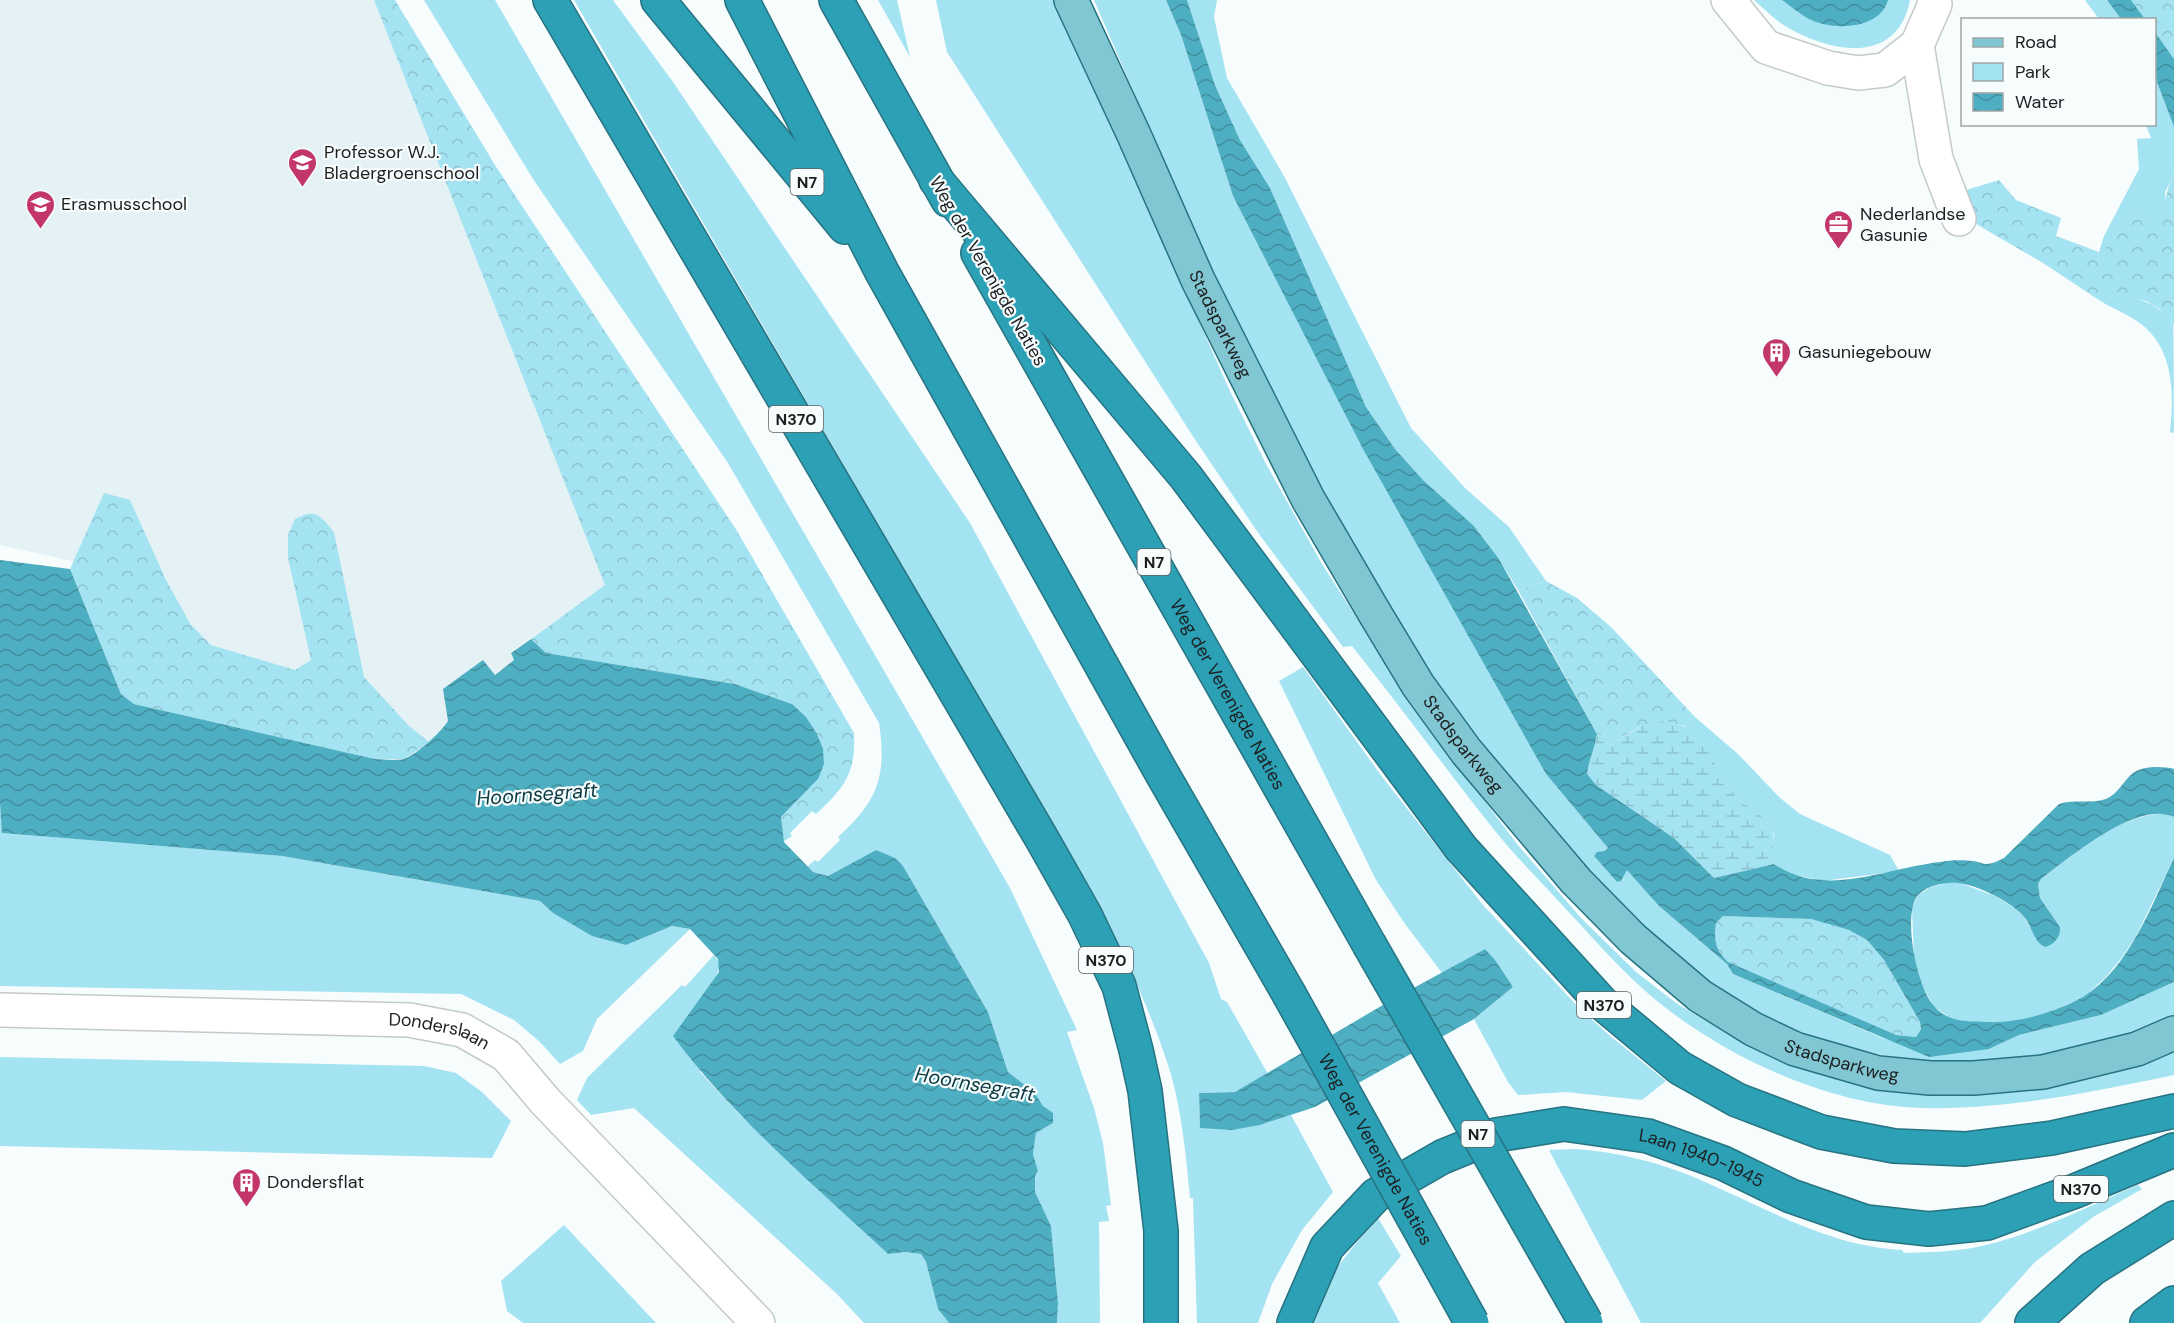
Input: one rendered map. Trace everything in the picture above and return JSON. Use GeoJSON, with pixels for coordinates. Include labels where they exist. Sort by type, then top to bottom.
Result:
{"type":"FeatureCollection","features":[{"type":"Feature","properties":{"kind":"highway","name":"N370"},"geometry":{"type":"LineString","coordinates":[[550,0],[1042,839],[1085,915],[1119,986],[1145,1091],[1161,1231],[1161,1323]]}},
{"type":"Feature","properties":{"kind":"highway","name":"N7"},"geometry":{"type":"LineString","coordinates":[[658,0],[882,272]]}},
{"type":"Feature","properties":{"kind":"highway","name":"Weg der Verenigde Naties"},"geometry":{"type":"LineString","coordinates":[[742,0],[882,272],[1472,1323]]}},
{"type":"Feature","properties":{"kind":"highway","name":"Weg der Verenigde Naties"},"geometry":{"type":"LineString","coordinates":[[836,0],[1369,944],[1586,1323]]}},
{"type":"Feature","properties":{"kind":"highway","name":"N370"},"geometry":{"type":"LineString","coordinates":[[936,180],[1186,477],[1461,848],[1602,1003],[1680,1068],[1737,1100],[1821,1132],[1894,1146],[1965,1149],[2052,1138],[2174,1111]]}},
{"type":"Feature","properties":{"kind":"highway","name":"Laan 1940-1945"},"geometry":{"type":"LineString","coordinates":[[1294,1323],[1327,1247],[1377,1195],[1442,1157],[1496,1135],[1564,1124],[1648,1136],[1723,1163],[1791,1196],[1866,1222],[1929,1229],[1986,1223],[2075,1191],[2174,1150]]}},
{"type":"Feature","properties":{"kind":"highway"},"geometry":{"type":"LineString","coordinates":[[2032,1323],[2092,1269],[2174,1218]]}},
{"type":"Feature","properties":{"kind":"highway"},"geometry":{"type":"LineString","coordinates":[[2147,1323],[2174,1303]]}},
{"type":"Feature","properties":{"kind":"main road","name":"Stadsparkweg"},"geometry":{"type":"LineString","coordinates":[[1071,0],[1198,280],[1308,499],[1418,686],[1466,751],[1576,881],[1633,939],[1700,996],[1753,1029],[1795,1049],[1878,1073],[1930,1078],[1974,1078],[2043,1072],[2137,1049],[2174,1033]]}},
{"type":"Feature","properties":{"kind":"street"},"geometry":{"type":"LineString","coordinates":[[1728,0],[1766,46],[1828,68],[1858,73],[1885,70],[1917,45],[1935,0]]}},
{"type":"Feature","properties":{"kind":"street"},"geometry":{"type":"LineString","coordinates":[[1917,45],[1936,159],[1959,219]]}},
{"type":"Feature","properties":{"kind":"street","name":"Donderslaan"},"geometry":{"type":"LineString","coordinates":[[0,1010],[410,1020],[462,1030],[506,1055],[545,1101],[758,1323]]}},
{"type":"Feature","properties":{"kind":"shaded area"},"geometry":{"type":"Polygon","coordinates":[[[0,0],[378,0],[606,585],[511,652],[514,660],[494,675],[403,767],[81,563],[0,545],[0,0]]]}},
{"type":"Feature","properties":{"kind":"green space"},"geometry":{"type":"Polygon","coordinates":[[[374,0],[395,0],[495,165],[737,531],[854,733],[853,759],[841,788],[816,814],[812,811],[790,833],[792,836],[783,842],[781,817],[818,779],[792,704],[735,684],[546,653],[531,639],[605,585],[374,0]]]}},
{"type":"Feature","properties":{"kind":"green space"},"geometry":{"type":"Polygon","coordinates":[[[424,0],[495,0],[1010,888],[1077,1030],[1067,1032],[1094,1108],[1103,1143],[1111,1205],[1106,1206],[1109,1221],[1099,1222],[1100,1323],[1057,1323],[1058,1303],[1051,1226],[1035,1192],[1035,1176],[1038,1171],[1033,1154],[1036,1133],[1053,1123],[1034,1092],[1008,1072],[988,1012],[903,866],[876,850],[828,876],[813,872],[807,867],[815,860],[818,862],[840,840],[838,837],[852,824],[871,799],[880,773],[882,758],[879,723],[728,463],[533,179],[424,0]]]}},
{"type":"Feature","properties":{"kind":"green space"},"geometry":{"type":"Polygon","coordinates":[[[574,0],[613,0],[673,82],[970,523],[1209,963],[1221,999],[1227,1002],[1268,1074],[1235,1092],[1199,1093],[1200,1127],[1260,1125],[1291,1115],[1333,1192],[1302,1230],[1272,1284],[1258,1323],[1197,1323],[1193,1198],[1190,1198],[1178,1102],[1156,1031],[1115,937],[574,0]]]}},
{"type":"Feature","properties":{"kind":"green space"},"geometry":{"type":"Polygon","coordinates":[[[878,0],[897,0],[910,57],[878,0]]]}},
{"type":"Feature","properties":{"kind":"green space"},"geometry":{"type":"Polygon","coordinates":[[[936,0],[1057,0],[1228,387],[1265,462],[1322,564],[1403,690],[1517,844],[1581,918],[1636,972],[1676,1003],[1736,1039],[1807,1069],[1979,1094],[2060,1086],[2111,1074],[2174,1050],[2174,1075],[2018,1103],[1954,1108],[1887,1105],[1817,1088],[1748,1059],[1685,1022],[1644,990],[1609,956],[1504,842],[1352,646],[1343,647],[1259,534],[1196,441],[947,52],[936,0]]]}},
{"type":"Feature","properties":{"kind":"green space"},"geometry":{"type":"Polygon","coordinates":[[[1094,0],[1166,0],[1181,35],[1233,196],[1546,774],[1608,848],[1594,856],[1617,882],[1621,881],[1627,869],[1659,906],[1727,964],[1733,974],[1885,1039],[1989,1049],[2019,1035],[2101,1015],[2174,982],[2174,1017],[2105,1042],[2022,1060],[1939,1063],[1899,1059],[1807,1037],[1751,1013],[1649,943],[1521,798],[1447,699],[1387,609],[1261,387],[1094,0]]]}},
{"type":"Feature","properties":{"kind":"green space"},"geometry":{"type":"Polygon","coordinates":[[[1187,0],[1217,0],[1214,17],[1227,78],[1284,176],[1411,428],[1465,488],[1509,527],[1546,581],[1518,590],[1499,559],[1474,526],[1423,480],[1395,449],[1366,407],[1270,188],[1240,140],[1215,85],[1187,0]]]}},
{"type":"Feature","properties":{"kind":"green space"},"geometry":{"type":"Polygon","coordinates":[[[1754,0],[1910,0],[1903,22],[1891,36],[1875,45],[1858,48],[1838,47],[1800,34],[1782,24],[1754,0]]]}},
{"type":"Feature","properties":{"kind":"green space"},"geometry":{"type":"Polygon","coordinates":[[[2085,0],[2107,0],[2120,18],[2098,18],[2085,0]]]}},
{"type":"Feature","properties":{"kind":"green space"},"geometry":{"type":"Polygon","coordinates":[[[2131,0],[2174,0],[2174,59],[2156,33],[2156,18],[2144,18],[2131,0]]]}},
{"type":"Feature","properties":{"kind":"green space"},"geometry":{"type":"Polygon","coordinates":[[[2156,80],[2174,127],[2174,175],[2165,192],[2166,204],[2161,221],[2136,214],[2126,221],[2096,262],[2104,236],[2139,169],[2137,139],[2151,138],[2146,126],[2156,126],[2156,80]]]}},
{"type":"Feature","properties":{"kind":"green space"},"geometry":{"type":"Polygon","coordinates":[[[2174,175],[2174,326],[2160,309],[2146,301],[2122,295],[2102,302],[2043,263],[1971,221],[1963,191],[1999,180],[2016,200],[2061,218],[2056,236],[2099,252],[2097,260],[2126,221],[2136,214],[2161,220],[2167,192],[2174,175]]]}},
{"type":"Feature","properties":{"kind":"green space"},"geometry":{"type":"Polygon","coordinates":[[[2122,294],[2157,308],[2173,325],[2174,433],[2170,432],[2172,390],[2170,376],[2162,350],[2155,338],[2141,324],[2102,302],[2122,294]]]}},
{"type":"Feature","properties":{"kind":"green space"},"geometry":{"type":"Polygon","coordinates":[[[104,493],[130,500],[166,580],[191,625],[211,645],[295,670],[311,660],[288,558],[288,535],[295,519],[308,514],[321,518],[334,532],[364,677],[408,725],[429,742],[404,759],[375,759],[134,704],[121,694],[70,569],[104,493]]]}},
{"type":"Feature","properties":{"kind":"green space"},"geometry":{"type":"Polygon","coordinates":[[[1546,581],[1577,598],[1611,627],[1695,717],[1684,726],[1664,723],[1649,724],[1617,740],[1597,734],[1518,590],[1546,581]]]}},
{"type":"Feature","properties":{"kind":"green space"},"geometry":{"type":"Polygon","coordinates":[[[1303,667],[1383,778],[1483,905],[1580,1009],[1666,1081],[1642,1100],[1566,1092],[1518,1095],[1508,1082],[1474,1019],[1513,987],[1485,949],[1442,973],[1405,924],[1376,880],[1279,681],[1303,667]]]}},
{"type":"Feature","properties":{"kind":"green space"},"geometry":{"type":"Polygon","coordinates":[[[1695,717],[1738,754],[1780,798],[1800,814],[1890,855],[1899,871],[1823,881],[1787,873],[1774,864],[1770,855],[1774,835],[1769,824],[1735,796],[1684,726],[1695,717]]]}},
{"type":"Feature","properties":{"kind":"green space"},"geometry":{"type":"Polygon","coordinates":[[[1664,721],[1684,727],[1694,735],[1707,750],[1734,794],[1769,824],[1773,833],[1774,864],[1714,878],[1674,838],[1596,785],[1587,775],[1597,734],[1617,740],[1644,725],[1664,721]]]}},
{"type":"Feature","properties":{"kind":"green space"},"geometry":{"type":"Polygon","coordinates":[[[0,803],[3,833],[282,856],[540,901],[553,913],[626,945],[672,926],[690,929],[597,1019],[583,1051],[560,1064],[540,1042],[514,1020],[461,994],[0,986],[0,803]]]}},
{"type":"Feature","properties":{"kind":"green space"},"geometry":{"type":"Polygon","coordinates":[[[2165,813],[2174,817],[2174,858],[2135,938],[2106,977],[2084,997],[2042,1015],[2007,1023],[1967,1023],[1952,1019],[1933,1006],[1918,977],[1914,957],[1912,909],[1918,895],[1929,888],[1945,883],[1960,883],[1995,896],[2015,908],[2030,927],[2060,927],[2040,898],[2038,884],[2041,879],[2114,828],[2147,816],[2165,813]]]}},
{"type":"Feature","properties":{"kind":"green space"},"geometry":{"type":"Polygon","coordinates":[[[1723,916],[1811,919],[1849,930],[1867,940],[1884,960],[1920,1022],[1921,1029],[1916,1037],[1896,1035],[1728,962],[1720,953],[1715,940],[1716,923],[1723,916]]]}},
{"type":"Feature","properties":{"kind":"green space"},"geometry":{"type":"Polygon","coordinates":[[[714,955],[718,961],[718,971],[702,1001],[700,1072],[740,1115],[888,1254],[906,1252],[921,1254],[926,1262],[938,1309],[949,1323],[864,1323],[837,1294],[634,1108],[591,1115],[577,1100],[587,1078],[682,985],[685,987],[714,955]]]}},
{"type":"Feature","properties":{"kind":"green space"},"geometry":{"type":"Polygon","coordinates":[[[0,1057],[424,1066],[456,1073],[482,1092],[511,1121],[492,1158],[0,1146],[0,1057]]]}},
{"type":"Feature","properties":{"kind":"green space"},"geometry":{"type":"Polygon","coordinates":[[[1576,1149],[1622,1155],[1667,1167],[1822,1233],[1874,1247],[1902,1250],[1904,1253],[1963,1249],[2002,1241],[2042,1227],[2138,1185],[2142,1189],[2093,1217],[2035,1262],[1980,1323],[1641,1323],[1549,1150],[1576,1149]]]}},
{"type":"Feature","properties":{"kind":"green space"},"geometry":{"type":"Polygon","coordinates":[[[1378,1218],[1401,1256],[1378,1283],[1400,1323],[1308,1323],[1321,1294],[1347,1254],[1378,1218]]]}},
{"type":"Feature","properties":{"kind":"green space"},"geometry":{"type":"Polygon","coordinates":[[[564,1225],[656,1323],[523,1323],[507,1311],[501,1281],[564,1225]]]}},
{"type":"Feature","properties":{"kind":"water"},"geometry":{"type":"Polygon","coordinates":[[[1166,0],[1187,0],[1215,85],[1240,140],[1270,188],[1366,407],[1395,449],[1423,480],[1474,526],[1499,559],[1597,734],[1587,774],[1596,785],[1674,838],[1714,878],[1774,864],[1794,874],[1814,879],[1834,880],[1948,861],[1993,863],[2004,858],[2059,804],[2106,799],[2114,794],[2129,776],[2142,769],[2158,767],[2174,769],[2174,817],[2159,814],[2142,816],[2123,823],[2086,845],[2041,879],[2038,884],[2040,898],[2060,927],[2058,937],[2051,944],[2045,947],[2041,945],[2025,918],[2004,900],[1966,884],[1958,883],[1937,885],[1919,894],[1911,917],[1911,933],[1922,983],[1934,1006],[1946,1016],[1966,1021],[1997,1022],[2038,1015],[2083,997],[2114,969],[2138,934],[2174,858],[2174,982],[2101,1015],[2019,1035],[1989,1049],[1929,1057],[1733,974],[1727,964],[1659,906],[1627,870],[1621,881],[1617,882],[1594,856],[1597,852],[1608,848],[1546,774],[1363,449],[1233,196],[1181,35],[1166,0]],[[1723,916],[1716,923],[1716,944],[1728,962],[1896,1035],[1916,1037],[1921,1029],[1920,1022],[1884,960],[1867,940],[1849,930],[1811,919],[1723,916]]]}},
{"type":"Feature","properties":{"kind":"water"},"geometry":{"type":"Polygon","coordinates":[[[1782,0],[1888,0],[1876,17],[1866,22],[1842,26],[1819,23],[1809,19],[1782,0]]]}},
{"type":"Feature","properties":{"kind":"water"},"geometry":{"type":"Polygon","coordinates":[[[2107,0],[2131,0],[2144,18],[2120,18],[2107,0]]]}},
{"type":"Feature","properties":{"kind":"water"},"geometry":{"type":"Polygon","coordinates":[[[2156,33],[2174,59],[2174,127],[2156,80],[2156,33]]]}},
{"type":"Feature","properties":{"kind":"water","name":"Hoornsegraft"},"geometry":{"type":"Polygon","coordinates":[[[0,560],[70,569],[121,694],[134,704],[375,759],[404,759],[421,748],[448,721],[443,689],[483,660],[495,675],[514,660],[511,653],[531,639],[546,653],[735,684],[792,704],[806,717],[817,734],[823,749],[824,764],[818,779],[781,817],[784,842],[813,872],[828,876],[876,850],[895,858],[903,866],[988,1012],[1008,1072],[1034,1092],[1043,1106],[1053,1113],[1053,1123],[1036,1133],[1033,1154],[1038,1171],[1035,1176],[1035,1192],[1051,1226],[1058,1303],[1057,1323],[949,1323],[938,1309],[926,1262],[921,1254],[906,1252],[888,1254],[748,1123],[673,1036],[719,972],[718,959],[690,929],[672,926],[626,945],[592,936],[553,913],[540,901],[282,856],[2,833],[0,560]]]}},
{"type":"Feature","properties":{"kind":"water"},"geometry":{"type":"Polygon","coordinates":[[[1485,949],[1513,987],[1474,1019],[1315,1107],[1260,1125],[1232,1130],[1200,1128],[1199,1093],[1235,1092],[1388,1002],[1485,949]]]}},
{"type":"Feature","properties":{"kind":"place","name":"Professor W.J. Bladergroenschool"},"geometry":{"type":"Point","coordinates":[303,188]}},
{"type":"Feature","properties":{"kind":"place","name":"Erasmusschool"},"geometry":{"type":"Point","coordinates":[40,230]}},
{"type":"Feature","properties":{"kind":"place","name":"Nederlandse Gasunie"},"geometry":{"type":"Point","coordinates":[1839,250]}},
{"type":"Feature","properties":{"kind":"place","name":"Gasuniegebouw"},"geometry":{"type":"Point","coordinates":[1777,378]}},
{"type":"Feature","properties":{"kind":"place","name":"Dondersflat"},"geometry":{"type":"Point","coordinates":[246,1208]}}]}
